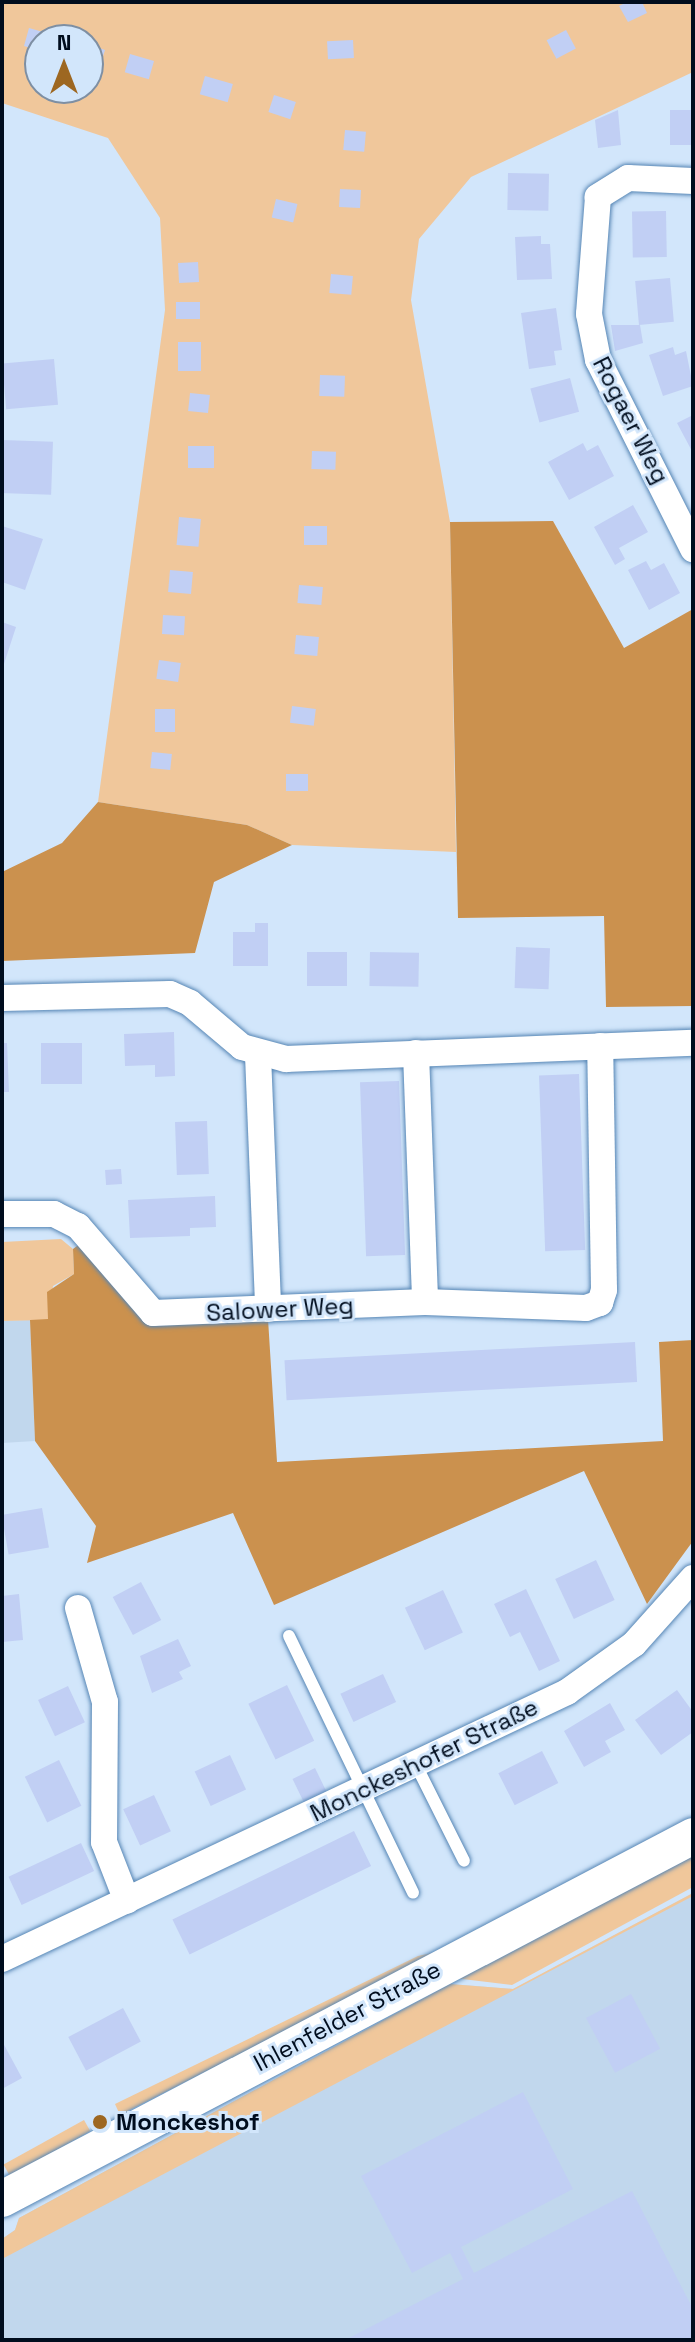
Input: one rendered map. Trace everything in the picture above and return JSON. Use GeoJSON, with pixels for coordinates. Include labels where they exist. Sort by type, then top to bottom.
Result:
{"type":"FeatureCollection","features":[{"type":"Feature","properties":{"kind":"main road","name":"Ihlenfelder Straße"},"geometry":{"type":"LineString","coordinates":[[2,2199],[693,1836]]}},
{"type":"Feature","properties":{"kind":"street","name":"Rogaer Weg"},"geometry":{"type":"LineString","coordinates":[[693,181],[628,178],[598,197],[589,314],[598,360],[693,549]]}},
{"type":"Feature","properties":{"kind":"street"},"geometry":{"type":"LineString","coordinates":[[2,998],[170,994],[258,1055],[693,1043]]}},
{"type":"Feature","properties":{"kind":"street","name":"Salower Weg"},"geometry":{"type":"LineString","coordinates":[[2,1214],[54,1214],[78,1226],[153,1313],[425,1302],[586,1308],[600,1303],[600,1046]]}},
{"type":"Feature","properties":{"kind":"street"},"geometry":{"type":"LineString","coordinates":[[416,1053],[425,1302]]}},
{"type":"Feature","properties":{"kind":"street"},"geometry":{"type":"LineString","coordinates":[[258,1055],[268,1309]]}},
{"type":"Feature","properties":{"kind":"street","name":"Monckeshofer Straße"},"geometry":{"type":"LineString","coordinates":[[2,1959],[567,1692],[634,1644],[693,1578]]}},
{"type":"Feature","properties":{"kind":"street"},"geometry":{"type":"LineString","coordinates":[[78,1608],[105,1702],[104,1842],[127,1901]]}},
{"type":"Feature","properties":{"kind":"lane"},"geometry":{"type":"LineString","coordinates":[[289,1636],[413,1893]]}},
{"type":"Feature","properties":{"kind":"lane"},"geometry":{"type":"LineString","coordinates":[[416,1765],[464,1861]]}},
{"type":"Feature","properties":{"kind":"shaded area"},"geometry":{"type":"Polygon","coordinates":[[[2,2],[693,2],[693,72],[471,177],[419,239],[411,300],[450,522],[456,852],[292,845],[247,825],[98,802],[165,310],[160,218],[108,138],[2,103],[2,2]]]}},
{"type":"Feature","properties":{"kind":"shaded area"},"geometry":{"type":"Polygon","coordinates":[[[553,521],[624,648],[693,609],[693,1006],[606,1007],[604,916],[458,918],[450,522],[553,521]]]}},
{"type":"Feature","properties":{"kind":"shaded area"},"geometry":{"type":"Polygon","coordinates":[[[98,802],[247,825],[292,845],[214,882],[195,953],[2,961],[2,872],[62,843],[98,802]]]}},
{"type":"Feature","properties":{"kind":"shaded area"},"geometry":{"type":"Polygon","coordinates":[[[61,1239],[73,1249],[74,1274],[53,1286],[48,1320],[2,1321],[2,1242],[61,1239]]]}},
{"type":"Feature","properties":{"kind":"shaded area"},"geometry":{"type":"Polygon","coordinates":[[[81,1243],[139,1315],[268,1319],[277,1462],[663,1441],[659,1342],[693,1340],[693,1541],[647,1604],[584,1471],[274,1605],[233,1513],[87,1563],[96,1526],[35,1441],[30,1320],[48,1319],[47,1292],[74,1274],[73,1249],[81,1243]]]}},
{"type":"Feature","properties":{"kind":"shaded area"},"geometry":{"type":"Polygon","coordinates":[[[30,1320],[35,1441],[2,1443],[2,1321],[30,1320]]]}},
{"type":"Feature","properties":{"kind":"shaded area"},"geometry":{"type":"Polygon","coordinates":[[[693,1847],[693,1887],[512,1985],[454,1978],[693,1847]]]}},
{"type":"Feature","properties":{"kind":"shaded area"},"geometry":{"type":"Polygon","coordinates":[[[693,1893],[693,2340],[2,2340],[2,2239],[15,2230],[19,2218],[450,1984],[513,1989],[693,1893]]]}},
{"type":"Feature","properties":{"kind":"shaded area"},"geometry":{"type":"Polygon","coordinates":[[[693,1893],[693,1896],[2,2259],[2,2239],[15,2230],[19,2218],[450,1984],[513,1989],[693,1893]]]}},
{"type":"Feature","properties":{"kind":"shaded area"},"geometry":{"type":"Polygon","coordinates":[[[445,1950],[120,2115],[115,2104],[418,1956],[445,1950]]]}},
{"type":"Feature","properties":{"kind":"shaded area"},"geometry":{"type":"Polygon","coordinates":[[[84,2120],[90,2131],[10,2176],[4,2165],[84,2120]]]}},
{"type":"Feature","properties":{"kind":"building"},"geometry":{"type":"Polygon","coordinates":[[[627,2],[642,2],[647,13],[628,22],[619,6],[627,2]]]}},
{"type":"Feature","properties":{"kind":"building"},"geometry":{"type":"Polygon","coordinates":[[[566,30],[576,49],[556,59],[547,40],[566,30]]]}},
{"type":"Feature","properties":{"kind":"building"},"geometry":{"type":"Polygon","coordinates":[[[353,40],[354,58],[328,59],[327,41],[353,40]]]}},
{"type":"Feature","properties":{"kind":"building"},"geometry":{"type":"Polygon","coordinates":[[[130,54],[154,61],[149,79],[125,72],[130,54]]]}},
{"type":"Feature","properties":{"kind":"building"},"geometry":{"type":"Polygon","coordinates":[[[205,76],[233,84],[228,102],[200,94],[205,76]]]}},
{"type":"Feature","properties":{"kind":"building"},"geometry":{"type":"Polygon","coordinates":[[[274,95],[296,102],[290,119],[268,112],[274,95]]]}},
{"type":"Feature","properties":{"kind":"building"},"geometry":{"type":"Polygon","coordinates":[[[618,110],[621,145],[598,148],[595,120],[618,110]]]}},
{"type":"Feature","properties":{"kind":"building"},"geometry":{"type":"Polygon","coordinates":[[[670,110],[693,110],[693,145],[670,145],[670,110]]]}},
{"type":"Feature","properties":{"kind":"building"},"geometry":{"type":"Polygon","coordinates":[[[345,130],[366,132],[364,152],[343,150],[345,130]]]}},
{"type":"Feature","properties":{"kind":"building"},"geometry":{"type":"Polygon","coordinates":[[[508,173],[549,174],[548,211],[507,210],[508,173]]]}},
{"type":"Feature","properties":{"kind":"building"},"geometry":{"type":"Polygon","coordinates":[[[340,189],[361,190],[360,208],[339,207],[340,189]]]}},
{"type":"Feature","properties":{"kind":"building"},"geometry":{"type":"Polygon","coordinates":[[[276,199],[297,204],[293,222],[272,218],[276,199]]]}},
{"type":"Feature","properties":{"kind":"building"},"geometry":{"type":"Polygon","coordinates":[[[666,211],[667,257],[633,258],[632,212],[666,211]]]}},
{"type":"Feature","properties":{"kind":"building"},"geometry":{"type":"Polygon","coordinates":[[[541,236],[541,244],[550,244],[552,279],[517,280],[515,237],[541,236]]]}},
{"type":"Feature","properties":{"kind":"building"},"geometry":{"type":"Polygon","coordinates":[[[198,262],[199,282],[179,283],[178,263],[198,262]]]}},
{"type":"Feature","properties":{"kind":"building"},"geometry":{"type":"Polygon","coordinates":[[[331,274],[353,276],[351,295],[329,293],[331,274]]]}},
{"type":"Feature","properties":{"kind":"building"},"geometry":{"type":"Polygon","coordinates":[[[670,278],[674,322],[639,325],[635,281],[670,278]]]}},
{"type":"Feature","properties":{"kind":"building"},"geometry":{"type":"Polygon","coordinates":[[[176,302],[200,302],[200,319],[176,319],[176,302]]]}},
{"type":"Feature","properties":{"kind":"building"},"geometry":{"type":"Polygon","coordinates":[[[556,308],[562,350],[554,351],[556,365],[529,369],[521,313],[556,308]]]}},
{"type":"Feature","properties":{"kind":"building"},"geometry":{"type":"Polygon","coordinates":[[[611,325],[640,325],[643,343],[615,351],[611,325]]]}},
{"type":"Feature","properties":{"kind":"building"},"geometry":{"type":"Polygon","coordinates":[[[178,342],[201,342],[201,371],[178,371],[178,342]]]}},
{"type":"Feature","properties":{"kind":"building"},"geometry":{"type":"Polygon","coordinates":[[[673,347],[675,355],[686,351],[693,386],[663,396],[649,355],[673,347]]]}},
{"type":"Feature","properties":{"kind":"building"},"geometry":{"type":"Polygon","coordinates":[[[54,359],[58,405],[6,409],[2,364],[54,359]]]}},
{"type":"Feature","properties":{"kind":"building"},"geometry":{"type":"Polygon","coordinates":[[[320,375],[345,376],[344,397],[319,396],[320,375]]]}},
{"type":"Feature","properties":{"kind":"building"},"geometry":{"type":"Polygon","coordinates":[[[570,378],[579,412],[539,422],[530,389],[570,378]]]}},
{"type":"Feature","properties":{"kind":"building"},"geometry":{"type":"Polygon","coordinates":[[[190,393],[210,395],[208,413],[188,411],[190,393]]]}},
{"type":"Feature","properties":{"kind":"building"},"geometry":{"type":"Polygon","coordinates":[[[693,415],[693,453],[677,423],[693,415]]]}},
{"type":"Feature","properties":{"kind":"building"},"geometry":{"type":"Polygon","coordinates":[[[2,440],[53,442],[51,495],[2,493],[2,440]]]}},
{"type":"Feature","properties":{"kind":"building"},"geometry":{"type":"Polygon","coordinates":[[[583,443],[587,451],[598,445],[614,476],[569,500],[548,462],[583,443]]]}},
{"type":"Feature","properties":{"kind":"building"},"geometry":{"type":"Polygon","coordinates":[[[188,446],[214,446],[214,468],[188,468],[188,446]]]}},
{"type":"Feature","properties":{"kind":"building"},"geometry":{"type":"Polygon","coordinates":[[[312,451],[336,452],[335,470],[311,469],[312,451]]]}},
{"type":"Feature","properties":{"kind":"building"},"geometry":{"type":"Polygon","coordinates":[[[633,505],[648,532],[619,548],[625,559],[615,565],[594,527],[633,505]]]}},
{"type":"Feature","properties":{"kind":"building"},"geometry":{"type":"Polygon","coordinates":[[[179,517],[201,519],[198,547],[177,545],[179,517]]]}},
{"type":"Feature","properties":{"kind":"building"},"geometry":{"type":"Polygon","coordinates":[[[2,526],[43,539],[25,590],[2,582],[2,526]]]}},
{"type":"Feature","properties":{"kind":"building"},"geometry":{"type":"Polygon","coordinates":[[[304,526],[327,526],[327,545],[304,545],[304,526]]]}},
{"type":"Feature","properties":{"kind":"building"},"geometry":{"type":"Polygon","coordinates":[[[646,561],[651,570],[664,563],[680,593],[649,610],[628,570],[646,561]]]}},
{"type":"Feature","properties":{"kind":"building"},"geometry":{"type":"Polygon","coordinates":[[[170,570],[193,572],[191,594],[168,592],[170,570]]]}},
{"type":"Feature","properties":{"kind":"building"},"geometry":{"type":"Polygon","coordinates":[[[299,585],[323,587],[321,605],[297,603],[299,585]]]}},
{"type":"Feature","properties":{"kind":"building"},"geometry":{"type":"Polygon","coordinates":[[[163,615],[185,616],[184,635],[162,634],[163,615]]]}},
{"type":"Feature","properties":{"kind":"building"},"geometry":{"type":"Polygon","coordinates":[[[2,622],[16,627],[3,667],[2,667],[2,622]]]}},
{"type":"Feature","properties":{"kind":"building"},"geometry":{"type":"Polygon","coordinates":[[[296,635],[319,637],[317,656],[294,654],[296,635]]]}},
{"type":"Feature","properties":{"kind":"building"},"geometry":{"type":"Polygon","coordinates":[[[159,660],[181,663],[178,682],[156,679],[159,660]]]}},
{"type":"Feature","properties":{"kind":"building"},"geometry":{"type":"Polygon","coordinates":[[[292,706],[316,709],[314,726],[290,723],[292,706]]]}},
{"type":"Feature","properties":{"kind":"building"},"geometry":{"type":"Polygon","coordinates":[[[155,709],[175,709],[175,732],[155,732],[155,709]]]}},
{"type":"Feature","properties":{"kind":"building"},"geometry":{"type":"Polygon","coordinates":[[[152,752],[172,754],[170,770],[150,768],[152,752]]]}},
{"type":"Feature","properties":{"kind":"building"},"geometry":{"type":"Polygon","coordinates":[[[286,774],[308,774],[308,791],[286,791],[286,774]]]}},
{"type":"Feature","properties":{"kind":"building"},"geometry":{"type":"Polygon","coordinates":[[[255,923],[268,923],[268,966],[233,966],[233,932],[255,932],[255,923]]]}},
{"type":"Feature","properties":{"kind":"building"},"geometry":{"type":"Polygon","coordinates":[[[516,947],[550,948],[549,989],[515,988],[516,947]]]}},
{"type":"Feature","properties":{"kind":"building"},"geometry":{"type":"Polygon","coordinates":[[[307,952],[347,952],[347,986],[307,986],[307,952]]]}},
{"type":"Feature","properties":{"kind":"building"},"geometry":{"type":"Polygon","coordinates":[[[370,952],[419,953],[418,987],[369,986],[370,952]]]}},
{"type":"Feature","properties":{"kind":"building"},"geometry":{"type":"Polygon","coordinates":[[[174,1032],[175,1076],[155,1077],[155,1065],[125,1066],[124,1034],[174,1032]]]}},
{"type":"Feature","properties":{"kind":"building"},"geometry":{"type":"Polygon","coordinates":[[[2,1043],[7,1043],[9,1092],[2,1092],[2,1043]]]}},
{"type":"Feature","properties":{"kind":"building"},"geometry":{"type":"Polygon","coordinates":[[[41,1043],[82,1043],[82,1084],[41,1084],[41,1043]]]}},
{"type":"Feature","properties":{"kind":"building"},"geometry":{"type":"Polygon","coordinates":[[[579,1074],[585,1250],[545,1251],[539,1075],[579,1074]]]}},
{"type":"Feature","properties":{"kind":"building"},"geometry":{"type":"Polygon","coordinates":[[[399,1081],[405,1255],[366,1256],[360,1082],[399,1081]]]}},
{"type":"Feature","properties":{"kind":"building"},"geometry":{"type":"Polygon","coordinates":[[[207,1121],[209,1174],[177,1175],[175,1122],[207,1121]]]}},
{"type":"Feature","properties":{"kind":"building"},"geometry":{"type":"Polygon","coordinates":[[[121,1169],[122,1184],[106,1185],[105,1170],[121,1169]]]}},
{"type":"Feature","properties":{"kind":"building"},"geometry":{"type":"Polygon","coordinates":[[[215,1196],[216,1227],[190,1228],[190,1236],[130,1238],[128,1200],[215,1196]]]}},
{"type":"Feature","properties":{"kind":"building"},"geometry":{"type":"Polygon","coordinates":[[[635,1342],[637,1382],[287,1400],[284,1360],[635,1342]]]}},
{"type":"Feature","properties":{"kind":"building"},"geometry":{"type":"Polygon","coordinates":[[[42,1508],[49,1547],[9,1555],[2,1515],[42,1508]]]}},
{"type":"Feature","properties":{"kind":"building"},"geometry":{"type":"Polygon","coordinates":[[[596,1560],[615,1600],[574,1619],[555,1579],[596,1560]]]}},
{"type":"Feature","properties":{"kind":"building"},"geometry":{"type":"Polygon","coordinates":[[[141,1582],[161,1620],[133,1635],[113,1597],[141,1582]]]}},
{"type":"Feature","properties":{"kind":"building"},"geometry":{"type":"Polygon","coordinates":[[[526,1589],[560,1661],[539,1671],[520,1632],[510,1637],[494,1604],[526,1589]]]}},
{"type":"Feature","properties":{"kind":"building"},"geometry":{"type":"Polygon","coordinates":[[[443,1590],[463,1633],[425,1650],[405,1608],[443,1590]]]}},
{"type":"Feature","properties":{"kind":"building"},"geometry":{"type":"Polygon","coordinates":[[[19,1594],[23,1640],[2,1642],[2,1596],[19,1594]]]}},
{"type":"Feature","properties":{"kind":"building"},"geometry":{"type":"Polygon","coordinates":[[[178,1639],[191,1666],[179,1672],[183,1679],[152,1693],[140,1656],[178,1639]]]}},
{"type":"Feature","properties":{"kind":"building"},"geometry":{"type":"Polygon","coordinates":[[[383,1674],[396,1702],[354,1722],[340,1694],[383,1674]]]}},
{"type":"Feature","properties":{"kind":"building"},"geometry":{"type":"Polygon","coordinates":[[[287,1685],[314,1741],[276,1760],[248,1704],[287,1685]]]}},
{"type":"Feature","properties":{"kind":"building"},"geometry":{"type":"Polygon","coordinates":[[[68,1686],[85,1722],[55,1736],[38,1700],[68,1686]]]}},
{"type":"Feature","properties":{"kind":"building"},"geometry":{"type":"Polygon","coordinates":[[[677,1690],[693,1712],[693,1732],[661,1755],[635,1720],[677,1690]]]}},
{"type":"Feature","properties":{"kind":"building"},"geometry":{"type":"Polygon","coordinates":[[[610,1703],[625,1730],[605,1741],[611,1752],[584,1767],[564,1731],[610,1703]]]}},
{"type":"Feature","properties":{"kind":"building"},"geometry":{"type":"Polygon","coordinates":[[[542,1751],[558,1783],[515,1805],[498,1773],[542,1751]]]}},
{"type":"Feature","properties":{"kind":"building"},"geometry":{"type":"Polygon","coordinates":[[[230,1755],[246,1789],[211,1806],[195,1771],[230,1755]]]}},
{"type":"Feature","properties":{"kind":"building"},"geometry":{"type":"Polygon","coordinates":[[[59,1760],[81,1806],[47,1822],[25,1777],[59,1760]]]}},
{"type":"Feature","properties":{"kind":"building"},"geometry":{"type":"Polygon","coordinates":[[[315,1768],[328,1795],[306,1806],[293,1779],[315,1768]]]}},
{"type":"Feature","properties":{"kind":"building"},"geometry":{"type":"Polygon","coordinates":[[[154,1795],[171,1831],[140,1846],[123,1809],[154,1795]]]}},
{"type":"Feature","properties":{"kind":"building"},"geometry":{"type":"Polygon","coordinates":[[[354,1831],[371,1866],[190,1955],[172,1920],[354,1831]]]}},
{"type":"Feature","properties":{"kind":"building"},"geometry":{"type":"Polygon","coordinates":[[[81,1843],[94,1871],[22,1905],[8,1877],[81,1843]]]}},
{"type":"Feature","properties":{"kind":"building"},"geometry":{"type":"Polygon","coordinates":[[[631,1994],[660,2049],[615,2073],[586,2018],[631,1994]]]}},
{"type":"Feature","properties":{"kind":"building"},"geometry":{"type":"Polygon","coordinates":[[[123,2008],[141,2042],[86,2071],[68,2037],[123,2008]]]}},
{"type":"Feature","properties":{"kind":"building"},"geometry":{"type":"Polygon","coordinates":[[[2,2041],[22,2078],[2,2089],[2,2041]]]}},
{"type":"Feature","properties":{"kind":"building"},"geometry":{"type":"Polygon","coordinates":[[[523,2092],[573,2189],[461,2247],[474,2273],[632,2191],[693,2309],[693,2340],[345,2340],[463,2279],[450,2253],[412,2273],[361,2176],[523,2092]]]}},
{"type":"Feature","properties":{"kind":"place","name":"Monckeshof"},"geometry":{"type":"Point","coordinates":[100,2122]}}]}
